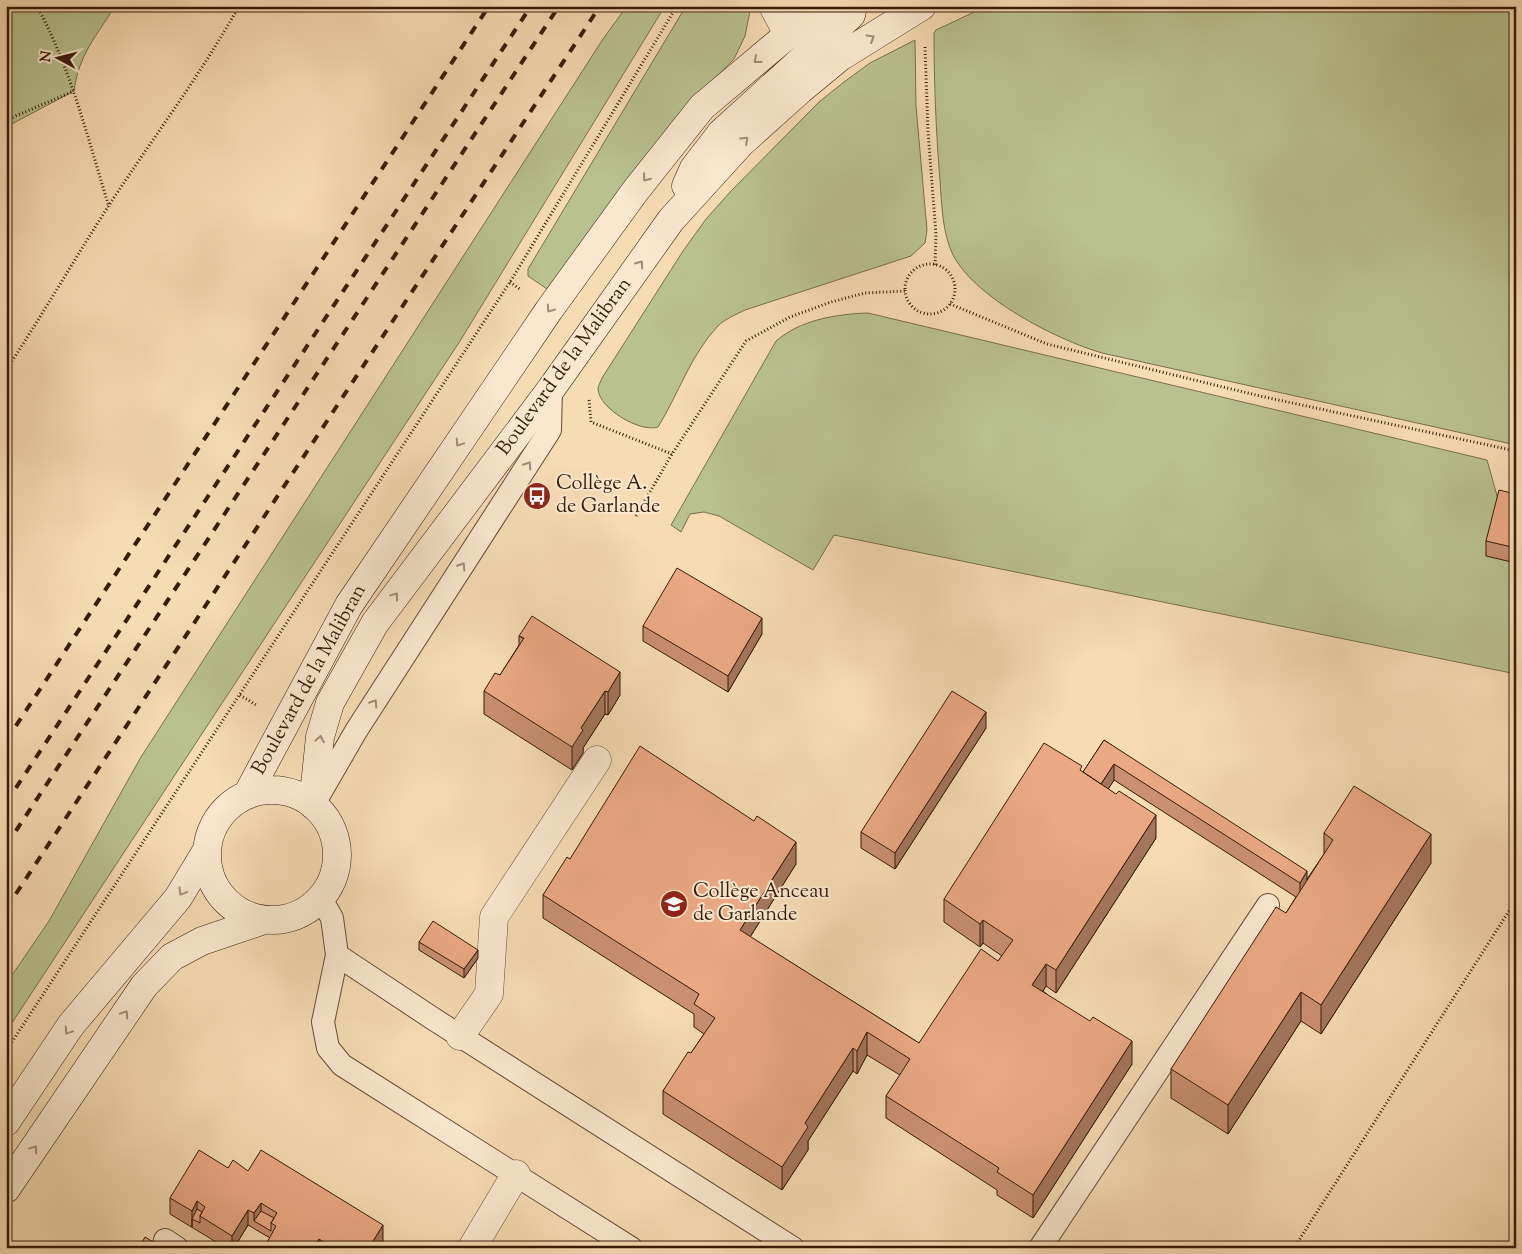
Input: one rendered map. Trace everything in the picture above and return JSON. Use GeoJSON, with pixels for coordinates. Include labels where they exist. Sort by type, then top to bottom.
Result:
{"type":"FeatureCollection","features":[{"type":"Feature","properties":{"kind":"main road"},"geometry":{"type":"LineString","coordinates":[[773,6],[788,34],[828,51],[922,6]]}},
{"type":"Feature","properties":{"kind":"main road","name":"Boulevard de la Malibran"},"geometry":{"type":"LineString","coordinates":[[247,795],[349,605],[549,310],[636,190],[702,107],[822,6]]}},
{"type":"Feature","properties":{"kind":"main road"},"geometry":{"type":"LineString","coordinates":[[828,51],[851,15],[852,6]]}},
{"type":"Feature","properties":{"kind":"main road","name":"Boulevard de la Malibran"},"geometry":{"type":"LineString","coordinates":[[313,805],[320,737],[330,704],[375,623],[551,388],[671,220],[694,168],[721,133],[828,51]]}},
{"type":"Feature","properties":{"kind":"main road"},"geometry":{"type":"LineString","coordinates":[[460,1036],[489,994],[494,917],[597,760]]}},
{"type":"Feature","properties":{"kind":"main road"},"geometry":{"type":"LineString","coordinates":[[264,790],[282,791],[298,796],[313,805],[327,820],[335,840],[336,854],[332,881],[321,899],[304,912],[285,920],[264,920],[245,915],[215,888],[208,870],[207,850],[211,832],[219,817],[232,804],[247,795],[264,790]]}},
{"type":"Feature","properties":{"kind":"main road"},"geometry":{"type":"LineString","coordinates":[[6,1122],[71,1025],[178,898],[207,850]]}},
{"type":"Feature","properties":{"kind":"main road"},"geometry":{"type":"LineString","coordinates":[[6,1189],[149,980],[172,957],[202,941],[264,920]]}},
{"type":"Feature","properties":{"kind":"main road"},"geometry":{"type":"LineString","coordinates":[[472,1248],[516,1174]]}},
{"type":"Feature","properties":{"kind":"lane"},"geometry":{"type":"LineString","coordinates":[[313,805],[356,731],[550,430],[551,388]]}},
{"type":"Feature","properties":{"kind":"lane"},"geometry":{"type":"LineString","coordinates":[[321,899],[332,918],[338,955],[323,1022],[328,1048],[342,1065],[631,1248]]}},
{"type":"Feature","properties":{"kind":"lane"},"geometry":{"type":"LineString","coordinates":[[1040,1248],[1268,905]]}},
{"type":"Feature","properties":{"kind":"lane"},"geometry":{"type":"LineString","coordinates":[[338,955],[460,1036],[793,1248]]}},
{"type":"Feature","properties":{"kind":"path"},"geometry":{"type":"LineString","coordinates":[[37,6],[52,34],[74,91],[109,208]]}},
{"type":"Feature","properties":{"kind":"path"},"geometry":{"type":"LineString","coordinates":[[6,370],[109,208],[220,40],[239,6]]}},
{"type":"Feature","properties":{"kind":"path"},"geometry":{"type":"LineString","coordinates":[[6,1051],[510,282],[677,6]]}},
{"type":"Feature","properties":{"kind":"path"},"geometry":{"type":"LineString","coordinates":[[925,41],[928,131],[936,235],[935,265]]}},
{"type":"Feature","properties":{"kind":"path"},"geometry":{"type":"LineString","coordinates":[[6,120],[74,91]]}},
{"type":"Feature","properties":{"kind":"path"},"geometry":{"type":"LineString","coordinates":[[928,264],[935,265],[942,267],[952,277],[955,291],[950,304],[935,313],[919,311],[912,306],[905,290],[909,276],[914,270],[928,264]]}},
{"type":"Feature","properties":{"kind":"path"},"geometry":{"type":"LineString","coordinates":[[636,516],[672,454],[746,341],[790,317],[831,302],[865,293],[905,290]]}},
{"type":"Feature","properties":{"kind":"path"},"geometry":{"type":"LineString","coordinates":[[950,304],[1047,344],[1260,396],[1516,452]]}},
{"type":"Feature","properties":{"kind":"path"},"geometry":{"type":"LineString","coordinates":[[588,396],[590,422],[672,454]]}},
{"type":"Feature","properties":{"kind":"path"},"geometry":{"type":"LineString","coordinates":[[1294,1248],[1516,900]]}},
{"type":"Feature","properties":{"kind":"green space"},"geometry":{"type":"Polygon","coordinates":[[[6,6],[115,6],[84,56],[76,78],[74,91],[6,127],[6,114],[11,111],[6,107],[6,6]]]}},
{"type":"Feature","properties":{"kind":"green space"},"geometry":{"type":"Polygon","coordinates":[[[627,6],[665,6],[460,341],[6,1032],[6,984],[49,921],[141,757],[603,39],[627,6]]]}},
{"type":"Feature","properties":{"kind":"green space"},"geometry":{"type":"Polygon","coordinates":[[[686,6],[751,6],[745,36],[734,59],[669,126],[547,289],[528,276],[528,269],[686,6]]]}},
{"type":"Feature","properties":{"kind":"green space"},"geometry":{"type":"Polygon","coordinates":[[[987,6],[1516,6],[1516,445],[1102,353],[1041,328],[979,287],[964,271],[953,255],[945,228],[936,126],[934,33],[936,30],[987,6]]]}},
{"type":"Feature","properties":{"kind":"green space"},"geometry":{"type":"Polygon","coordinates":[[[915,40],[916,106],[927,230],[925,243],[911,256],[745,310],[724,321],[708,337],[700,349],[658,427],[651,428],[632,423],[613,411],[600,397],[598,389],[602,378],[683,251],[706,219],[819,102],[870,63],[915,40]]]}},
{"type":"Feature","properties":{"kind":"green space"},"geometry":{"type":"Polygon","coordinates":[[[868,313],[1487,460],[1516,563],[1516,674],[834,535],[813,570],[719,516],[704,512],[690,514],[681,532],[671,525],[776,341],[807,323],[831,317],[868,313]]]}},
{"type":"Feature","properties":{"kind":"building"},"geometry":{"type":"Polygon","coordinates":[[[1499,490],[1516,494],[1516,548],[1486,541],[1499,490]]]}},
{"type":"Feature","properties":{"kind":"building"},"geometry":{"type":"Polygon","coordinates":[[[677,568],[762,618],[728,676],[643,626],[677,568]]]}},
{"type":"Feature","properties":{"kind":"building"},"geometry":{"type":"Polygon","coordinates":[[[532,616],[620,672],[608,692],[605,691],[581,728],[583,730],[572,747],[484,691],[495,673],[500,675],[524,638],[519,636],[532,616]]]}},
{"type":"Feature","properties":{"kind":"building"},"geometry":{"type":"Polygon","coordinates":[[[952,691],[986,712],[895,853],[861,832],[952,691]]]}},
{"type":"Feature","properties":{"kind":"building"},"geometry":{"type":"Polygon","coordinates":[[[1104,740],[1307,871],[1300,883],[1114,764],[1101,784],[1083,772],[1104,740]]]}},
{"type":"Feature","properties":{"kind":"building"},"geometry":{"type":"Polygon","coordinates":[[[1044,743],[1082,766],[1080,770],[1116,794],[1119,791],[1156,815],[1056,970],[1046,964],[1032,985],[1090,1021],[1093,1017],[1132,1041],[1033,1195],[997,1172],[999,1168],[886,1096],[910,1059],[867,1032],[857,1051],[853,1048],[805,1123],[808,1127],[782,1167],[663,1091],[688,1052],[691,1053],[715,1018],[694,1004],[699,994],[543,895],[567,857],[570,859],[640,746],[754,821],[757,816],[796,842],[740,930],[919,1043],[981,949],[998,961],[1013,940],[983,920],[980,924],[944,899],[1044,743]]]}},
{"type":"Feature","properties":{"kind":"building"},"geometry":{"type":"Polygon","coordinates":[[[1354,786],[1431,834],[1321,1005],[1301,992],[1228,1105],[1171,1069],[1276,907],[1286,913],[1333,840],[1324,833],[1354,786]]]}},
{"type":"Feature","properties":{"kind":"building"},"geometry":{"type":"Polygon","coordinates":[[[433,921],[478,950],[464,969],[419,942],[433,921]]]}},
{"type":"Feature","properties":{"kind":"building"},"geometry":{"type":"Polygon","coordinates":[[[199,1150],[228,1168],[233,1160],[248,1171],[261,1150],[383,1225],[370,1246],[374,1248],[333,1248],[319,1239],[314,1248],[308,1246],[307,1248],[264,1248],[276,1226],[271,1223],[277,1213],[261,1203],[254,1213],[248,1210],[232,1236],[200,1216],[205,1207],[197,1201],[192,1211],[170,1198],[199,1150]]]}},
{"type":"Feature","properties":{"kind":"building"},"geometry":{"type":"Polygon","coordinates":[[[197,1209],[202,1212],[200,1223],[192,1219],[197,1209]]]}},
{"type":"Feature","properties":{"kind":"building"},"geometry":{"type":"Polygon","coordinates":[[[261,1211],[274,1218],[271,1223],[271,1231],[254,1221],[261,1211]]]}},
{"type":"Feature","properties":{"kind":"building"},"geometry":{"type":"Polygon","coordinates":[[[145,1237],[163,1248],[139,1248],[145,1237]]]}},
{"type":"Feature","properties":{"kind":"railway"},"geometry":{"type":"LineString","coordinates":[[6,741],[489,6]]}},
{"type":"Feature","properties":{"kind":"railway"},"geometry":{"type":"LineString","coordinates":[[6,803],[531,6]]}},
{"type":"Feature","properties":{"kind":"railway"},"geometry":{"type":"LineString","coordinates":[[6,846],[559,6]]}},
{"type":"Feature","properties":{"kind":"railway"},"geometry":{"type":"LineString","coordinates":[[6,909],[600,6]]}},
{"type":"Feature","properties":{"kind":"place","name":"Collège A. de Garlande"},"geometry":{"type":"Point","coordinates":[537,496]}},
{"type":"Feature","properties":{"kind":"place","name":"Collège Anceau de Garlande"},"geometry":{"type":"Point","coordinates":[674,904]}}]}
